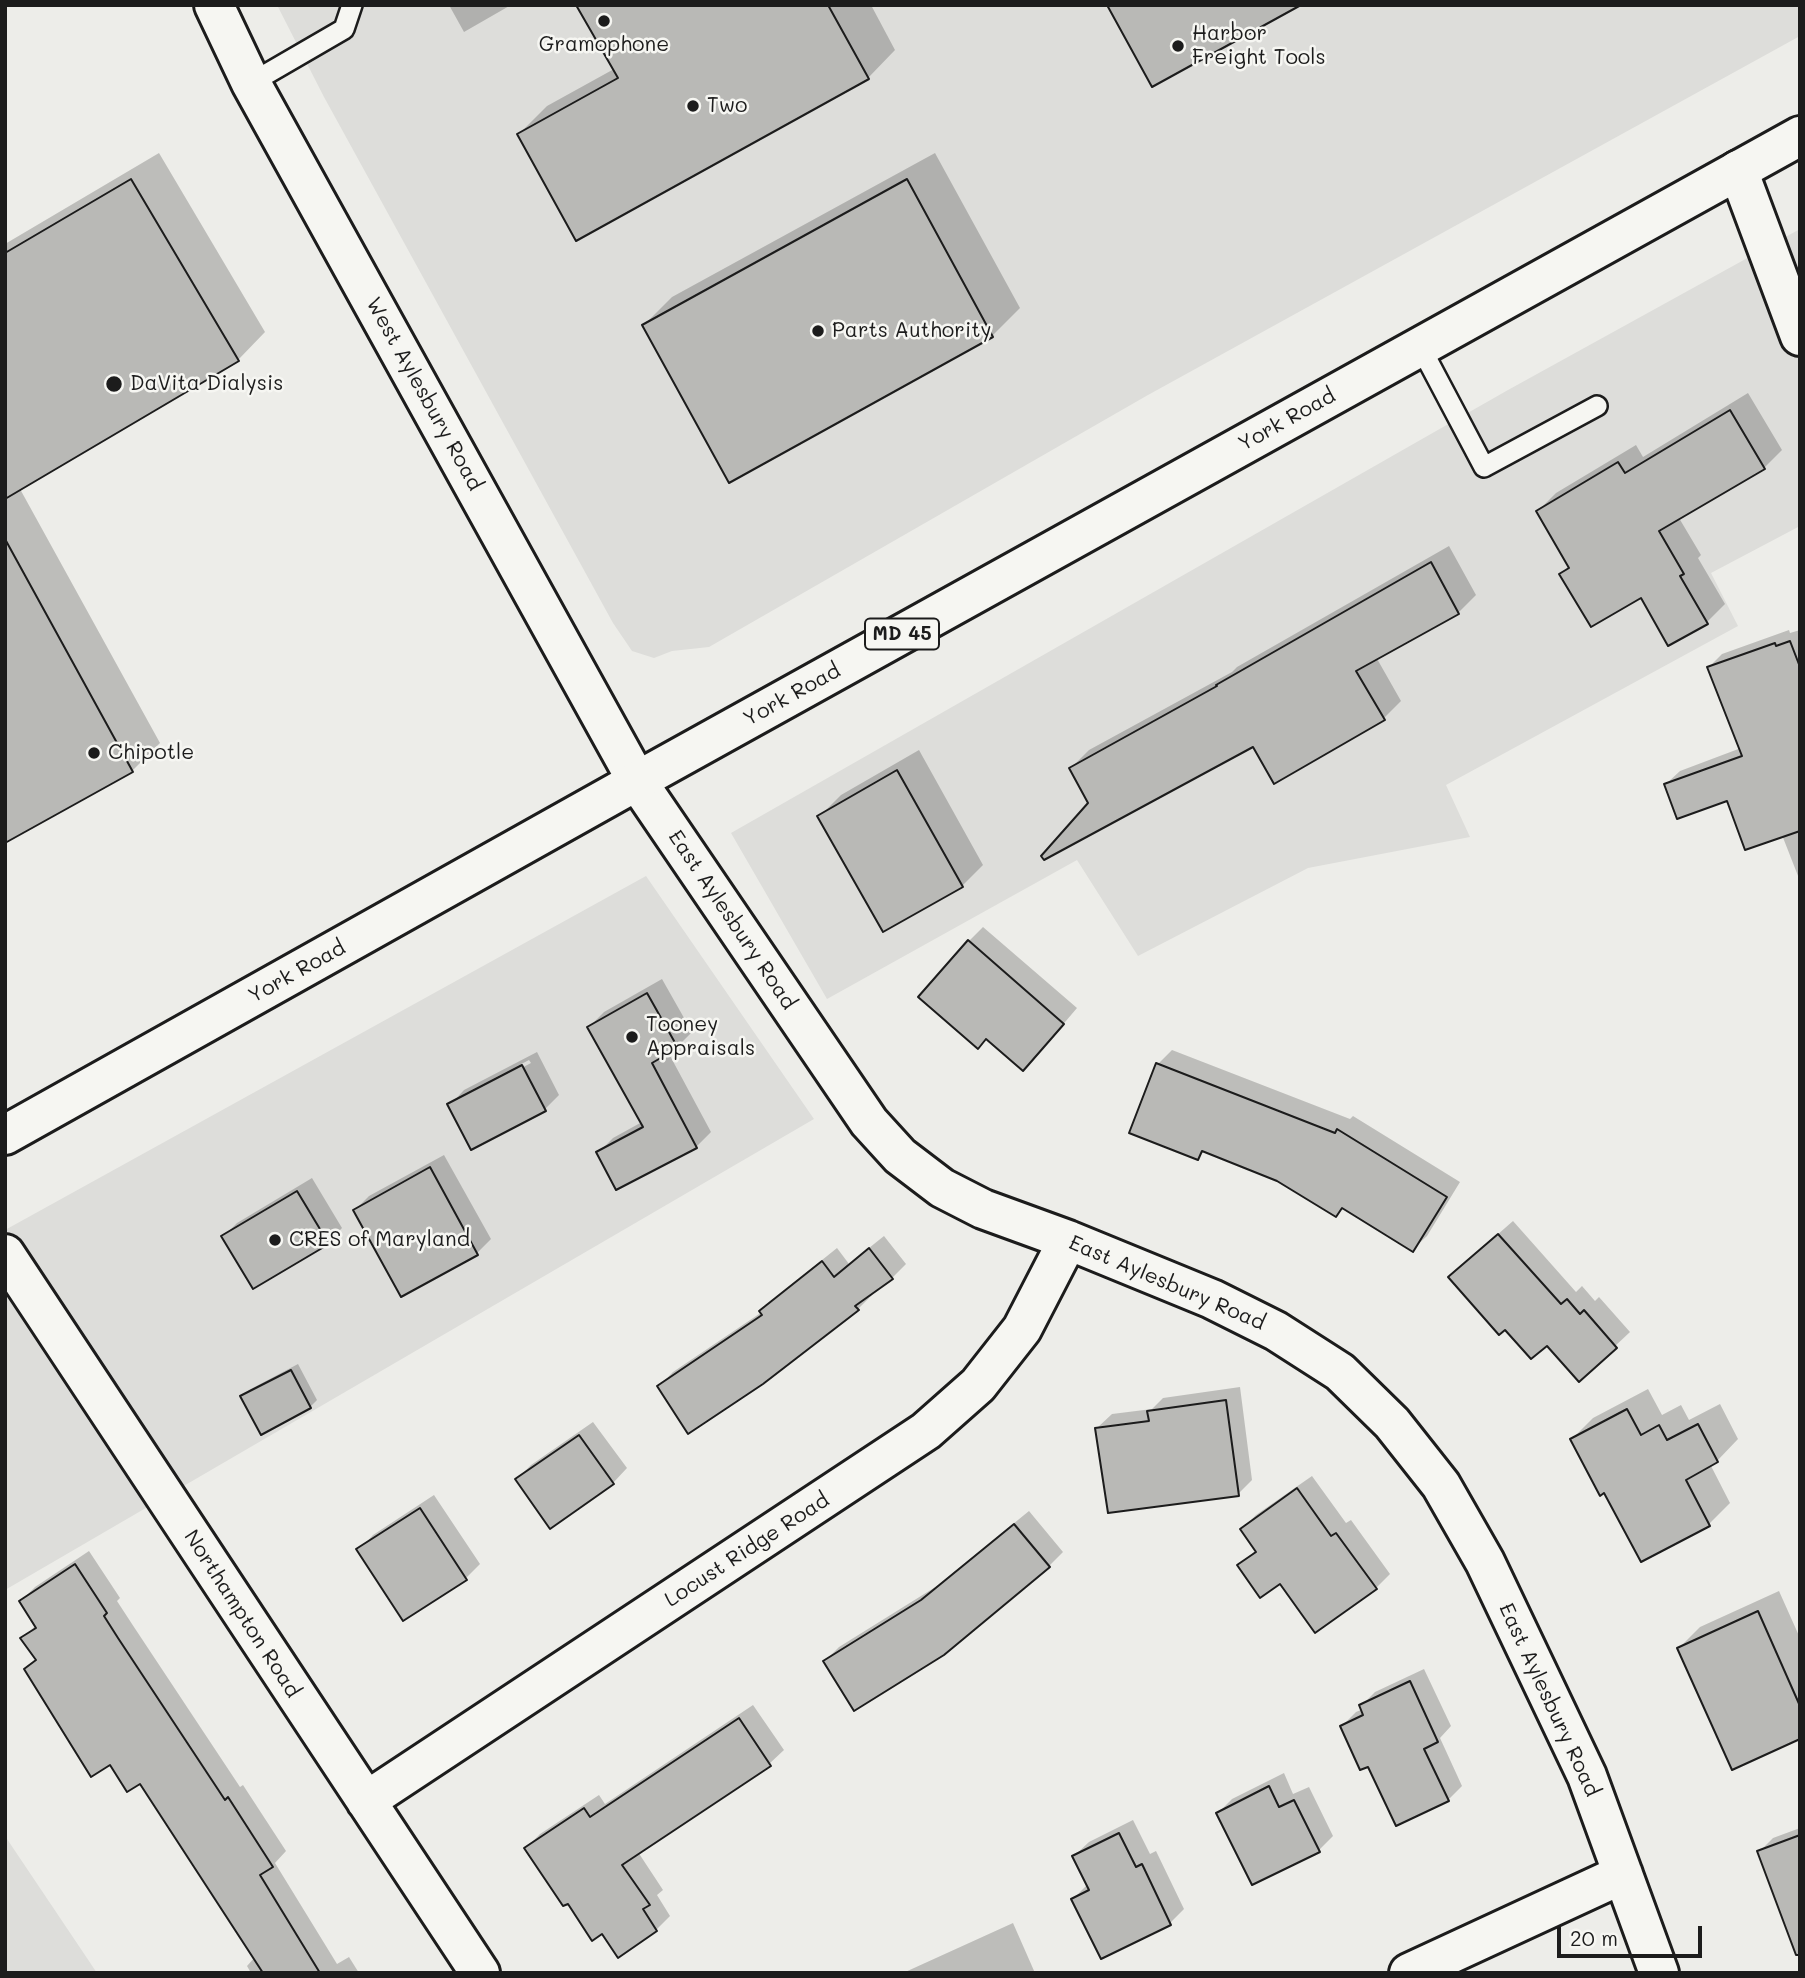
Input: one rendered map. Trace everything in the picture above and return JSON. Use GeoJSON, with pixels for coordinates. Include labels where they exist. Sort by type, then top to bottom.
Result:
{"type":"FeatureCollection","features":[{"type":"Feature","properties":{"kind":"street","name":"West Aylesbury Road"},"geometry":{"type":"LineString","coordinates":[[214,5],[251,83],[637,781]]}},
{"type":"Feature","properties":{"kind":"street","name":"York Road"},"geometry":{"type":"LineString","coordinates":[[5,1135],[1800,136]]}},
{"type":"Feature","properties":{"kind":"street"},"geometry":{"type":"LineString","coordinates":[[1738,170],[1800,336]]}},
{"type":"Feature","properties":{"kind":"street","name":"East Aylesbury Road"},"geometry":{"type":"LineString","coordinates":[[637,781],[869,1122],[900,1156],[942,1188],[983,1209],[1068,1240],[1212,1299],[1276,1331],[1340,1372],[1392,1423],[1441,1485],[1485,1562],[1587,1776],[1659,1973]]}},
{"type":"Feature","properties":{"kind":"street","name":"Locust Ridge Road"},"geometry":{"type":"LineString","coordinates":[[366,1801],[926,1432],[978,1385],[1022,1329],[1068,1240]]}},
{"type":"Feature","properties":{"kind":"street","name":"Northampton Road"},"geometry":{"type":"LineString","coordinates":[[5,1254],[480,1973]]}},
{"type":"Feature","properties":{"kind":"street"},"geometry":{"type":"LineString","coordinates":[[1409,1973],[1623,1874]]}},
{"type":"Feature","properties":{"kind":"lane"},"geometry":{"type":"LineString","coordinates":[[251,83],[344,29],[352,5]]}},
{"type":"Feature","properties":{"kind":"lane"},"geometry":{"type":"LineString","coordinates":[[1420,346],[1484,467],[1597,406]]}},
{"type":"Feature","properties":{"kind":"shaded area"},"geometry":{"type":"Polygon","coordinates":[[[277,5],[1800,5],[1800,36],[1148,395],[709,647],[672,651],[654,658],[632,651],[613,623],[324,97],[277,5]]]}},
{"type":"Feature","properties":{"kind":"shaded area"},"geometry":{"type":"Polygon","coordinates":[[[1800,229],[1800,526],[1711,573],[1738,626],[1446,785],[1470,837],[1308,868],[1138,956],[1077,860],[827,999],[731,833],[1508,390],[1800,229]]]}},
{"type":"Feature","properties":{"kind":"shaded area"},"geometry":{"type":"Polygon","coordinates":[[[646,876],[814,1119],[5,1590],[5,1230],[646,876]]]}},
{"type":"Feature","properties":{"kind":"shaded area"},"geometry":{"type":"Polygon","coordinates":[[[5,1836],[97,1973],[5,1973],[5,1836]]]}},
{"type":"Feature","properties":{"kind":"building","name":"Two"},"geometry":{"type":"Polygon","coordinates":[[[576,5],[828,5],[869,79],[576,241],[517,134],[618,78],[576,5]]]}},
{"type":"Feature","properties":{"kind":"building","name":"Harbor Freight Tools"},"geometry":{"type":"Polygon","coordinates":[[[1107,5],[1301,5],[1152,87],[1107,5]]]}},
{"type":"Feature","properties":{"kind":"building"},"geometry":{"type":"Polygon","coordinates":[[[131,179],[239,361],[5,499],[5,253],[131,179]]]}},
{"type":"Feature","properties":{"kind":"building","name":"Parts Authority"},"geometry":{"type":"Polygon","coordinates":[[[907,179],[993,337],[729,483],[642,325],[907,179]]]}},
{"type":"Feature","properties":{"kind":"building"},"geometry":{"type":"Polygon","coordinates":[[[1730,410],[1765,469],[1659,531],[1684,574],[1680,576],[1708,624],[1668,646],[1641,598],[1591,627],[1559,574],[1569,568],[1536,511],[1618,462],[1625,473],[1730,410]]]}},
{"type":"Feature","properties":{"kind":"building"},"geometry":{"type":"Polygon","coordinates":[[[5,539],[133,772],[5,843],[5,539]]]}},
{"type":"Feature","properties":{"kind":"building"},"geometry":{"type":"Polygon","coordinates":[[[1431,562],[1459,614],[1356,671],[1385,720],[1274,784],[1253,747],[1044,860],[1041,856],[1088,803],[1069,768],[1431,562]]]}},
{"type":"Feature","properties":{"kind":"building"},"geometry":{"type":"Polygon","coordinates":[[[1790,641],[1800,667],[1800,831],[1745,850],[1727,801],[1677,819],[1664,784],[1742,756],[1707,667],[1775,643],[1776,646],[1790,641]]]}},
{"type":"Feature","properties":{"kind":"building"},"geometry":{"type":"Polygon","coordinates":[[[897,770],[963,887],[883,932],[817,816],[897,770]]]}},
{"type":"Feature","properties":{"kind":"building"},"geometry":{"type":"Polygon","coordinates":[[[968,940],[1064,1024],[1023,1071],[986,1039],[978,1049],[918,997],[968,940]]]}},
{"type":"Feature","properties":{"kind":"building"},"geometry":{"type":"Polygon","coordinates":[[[647,993],[678,1048],[652,1063],[697,1148],[616,1190],[596,1152],[643,1127],[587,1027],[647,993]]]}},
{"type":"Feature","properties":{"kind":"building"},"geometry":{"type":"Polygon","coordinates":[[[1156,1063],[1335,1133],[1337,1129],[1447,1197],[1413,1252],[1342,1208],[1336,1217],[1277,1181],[1202,1151],[1198,1160],[1129,1133],[1156,1063]]]}},
{"type":"Feature","properties":{"kind":"building"},"geometry":{"type":"Polygon","coordinates":[[[522,1065],[546,1111],[471,1150],[447,1104],[522,1065]]]}},
{"type":"Feature","properties":{"kind":"building"},"geometry":{"type":"Polygon","coordinates":[[[430,1167],[478,1255],[401,1297],[353,1210],[430,1167]]]}},
{"type":"Feature","properties":{"kind":"building","name":"CRES of Maryland"},"geometry":{"type":"Polygon","coordinates":[[[297,1191],[329,1244],[253,1289],[221,1236],[297,1191]]]}},
{"type":"Feature","properties":{"kind":"building"},"geometry":{"type":"Polygon","coordinates":[[[1498,1234],[1561,1304],[1567,1299],[1580,1314],[1584,1310],[1617,1348],[1579,1382],[1547,1346],[1531,1359],[1505,1330],[1499,1335],[1448,1277],[1498,1234]]]}},
{"type":"Feature","properties":{"kind":"building"},"geometry":{"type":"Polygon","coordinates":[[[869,1248],[893,1279],[855,1306],[859,1310],[763,1384],[688,1434],[657,1386],[762,1315],[759,1311],[822,1261],[834,1277],[869,1248]]]}},
{"type":"Feature","properties":{"kind":"building"},"geometry":{"type":"Polygon","coordinates":[[[291,1370],[311,1408],[261,1435],[240,1396],[291,1370]]]}},
{"type":"Feature","properties":{"kind":"building"},"geometry":{"type":"Polygon","coordinates":[[[1226,1400],[1239,1496],[1108,1513],[1095,1428],[1149,1421],[1147,1411],[1226,1400]]]}},
{"type":"Feature","properties":{"kind":"building"},"geometry":{"type":"Polygon","coordinates":[[[1627,1409],[1641,1435],[1659,1425],[1667,1440],[1698,1424],[1718,1462],[1686,1480],[1710,1526],[1641,1562],[1604,1493],[1600,1496],[1570,1439],[1627,1409]]]}},
{"type":"Feature","properties":{"kind":"building"},"geometry":{"type":"Polygon","coordinates":[[[579,1435],[614,1484],[550,1529],[515,1479],[579,1435]]]}},
{"type":"Feature","properties":{"kind":"building"},"geometry":{"type":"Polygon","coordinates":[[[1297,1488],[1331,1536],[1336,1533],[1377,1589],[1315,1633],[1280,1584],[1260,1598],[1237,1565],[1256,1552],[1240,1529],[1297,1488]]]}},
{"type":"Feature","properties":{"kind":"building"},"geometry":{"type":"Polygon","coordinates":[[[420,1508],[467,1580],[403,1621],[356,1549],[420,1508]]]}},
{"type":"Feature","properties":{"kind":"building"},"geometry":{"type":"Polygon","coordinates":[[[1014,1524],[1050,1567],[944,1655],[854,1711],[823,1661],[921,1600],[1014,1524]]]}},
{"type":"Feature","properties":{"kind":"building"},"geometry":{"type":"Polygon","coordinates":[[[75,1564],[107,1613],[104,1616],[118,1638],[225,1800],[228,1797],[273,1867],[260,1875],[320,1973],[263,1973],[140,1784],[127,1792],[110,1765],[91,1777],[24,1669],[36,1660],[20,1638],[36,1628],[19,1601],[75,1564]]]}},
{"type":"Feature","properties":{"kind":"building"},"geometry":{"type":"Polygon","coordinates":[[[1758,1611],[1800,1706],[1800,1739],[1732,1770],[1677,1648],[1758,1611]]]}},
{"type":"Feature","properties":{"kind":"building"},"geometry":{"type":"Polygon","coordinates":[[[1410,1681],[1438,1742],[1424,1749],[1449,1801],[1396,1826],[1368,1767],[1360,1770],[1340,1726],[1363,1715],[1359,1705],[1410,1681]]]}},
{"type":"Feature","properties":{"kind":"building"},"geometry":{"type":"Polygon","coordinates":[[[739,1718],[771,1766],[622,1865],[650,1905],[643,1909],[657,1931],[618,1958],[602,1934],[592,1941],[568,1904],[563,1906],[524,1848],[584,1808],[590,1817],[739,1718]]]}},
{"type":"Feature","properties":{"kind":"building"},"geometry":{"type":"Polygon","coordinates":[[[1269,1786],[1279,1807],[1294,1800],[1320,1852],[1252,1885],[1216,1813],[1269,1786]]]}},
{"type":"Feature","properties":{"kind":"building"},"geometry":{"type":"Polygon","coordinates":[[[1119,1833],[1136,1867],[1142,1864],[1171,1925],[1101,1959],[1071,1899],[1089,1890],[1072,1856],[1119,1833]]]}},
{"type":"Feature","properties":{"kind":"building"},"geometry":{"type":"Polygon","coordinates":[[[1800,1835],[1800,1955],[1796,1955],[1757,1851],[1800,1835]]]}},
{"type":"Feature","properties":{"kind":"place","name":"Gramophone"},"geometry":{"type":"Point","coordinates":[604,21]}},
{"type":"Feature","properties":{"kind":"place","name":"Harbor Freight Tools"},"geometry":{"type":"Point","coordinates":[1178,46]}},
{"type":"Feature","properties":{"kind":"place","name":"Two"},"geometry":{"type":"Point","coordinates":[693,106]}},
{"type":"Feature","properties":{"kind":"place","name":"Parts Authority"},"geometry":{"type":"Point","coordinates":[818,331]}},
{"type":"Feature","properties":{"kind":"place","name":"DaVita Dialysis"},"geometry":{"type":"Point","coordinates":[114,384]}},
{"type":"Feature","properties":{"kind":"place","name":"Chipotle"},"geometry":{"type":"Point","coordinates":[94,753]}},
{"type":"Feature","properties":{"kind":"place","name":"Tooney Appraisals"},"geometry":{"type":"Point","coordinates":[632,1037]}},
{"type":"Feature","properties":{"kind":"place","name":"CRES of Maryland"},"geometry":{"type":"Point","coordinates":[275,1240]}}]}
